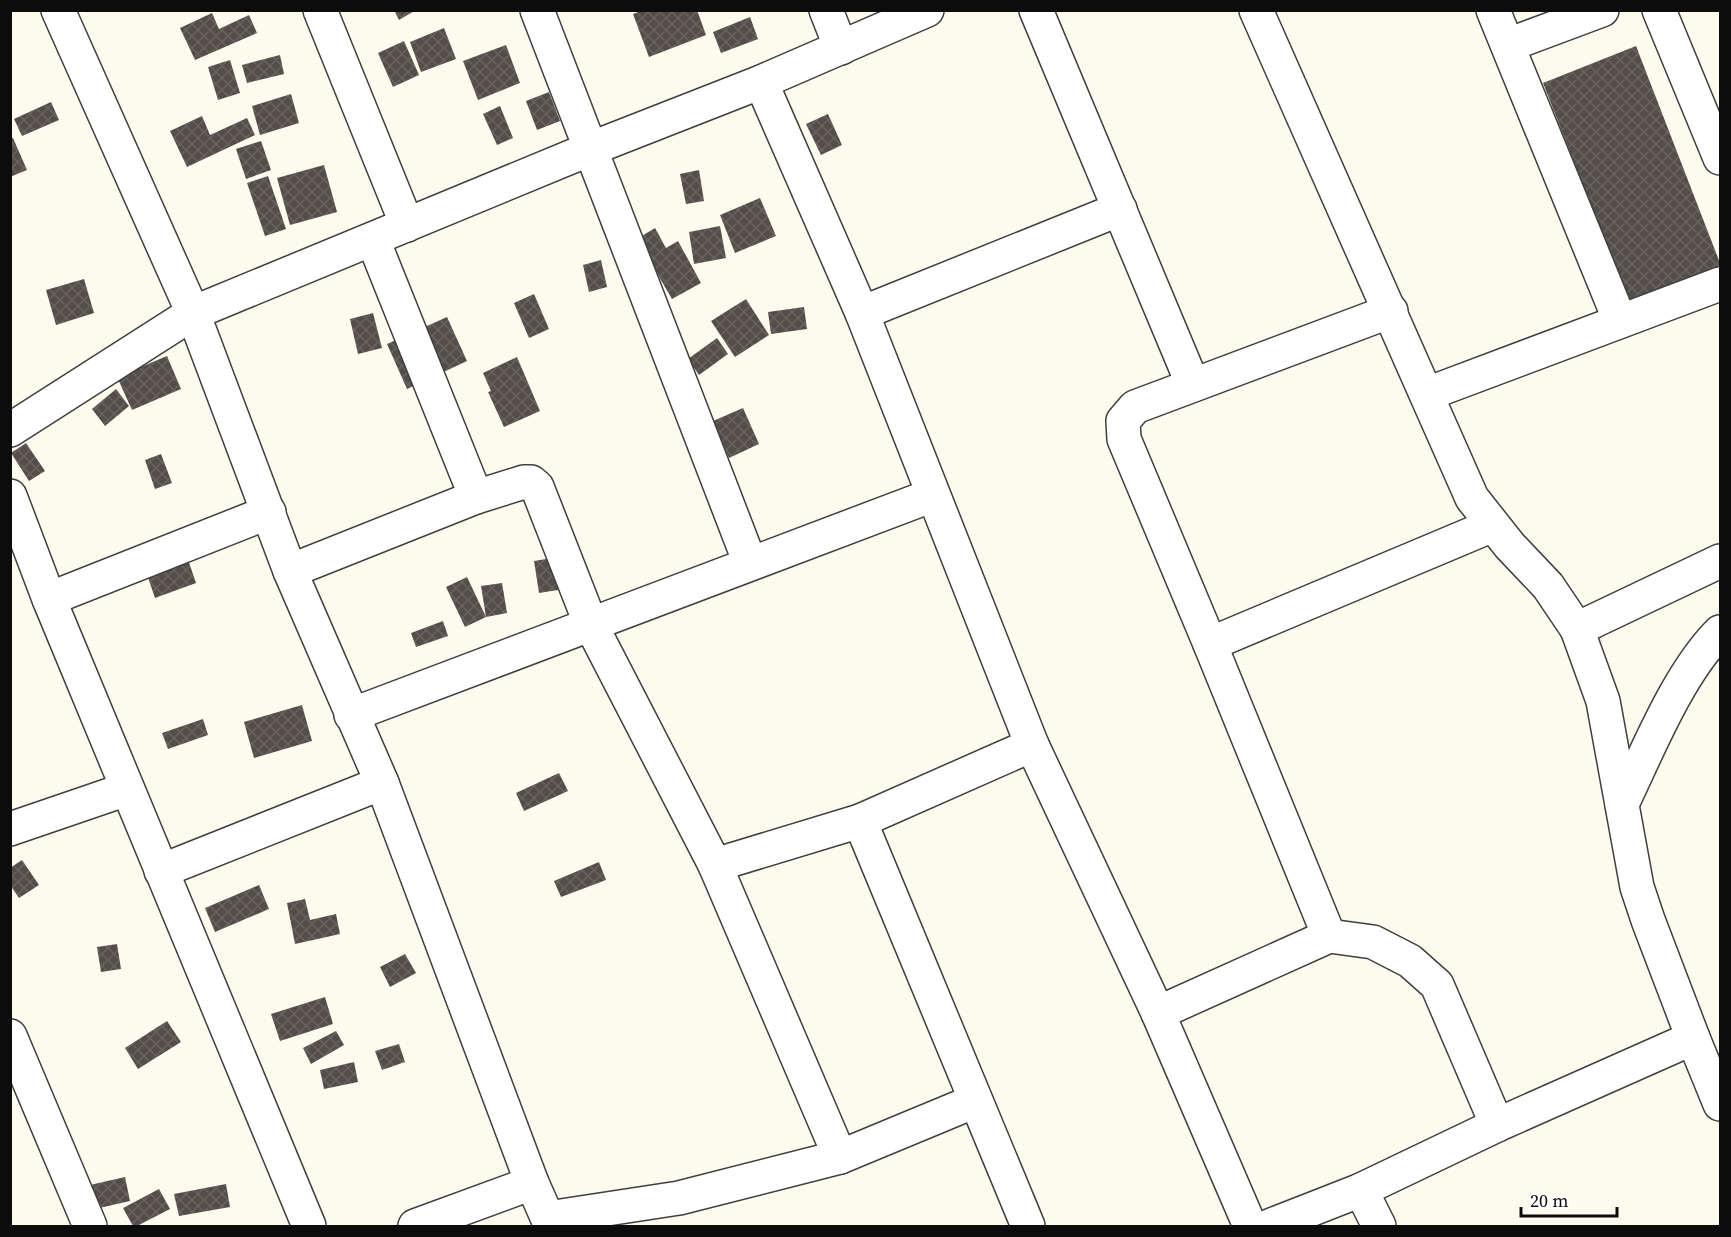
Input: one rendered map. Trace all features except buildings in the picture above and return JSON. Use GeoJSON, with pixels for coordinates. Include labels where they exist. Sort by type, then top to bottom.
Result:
{"type":"FeatureCollection","features":[{"type":"Feature","properties":{"kind":"street"},"geometry":{"type":"LineString","coordinates":[[58,10],[193,313],[290,571],[382,783],[532,1183],[550,1222],[679,1198],[840,1157],[975,1101]]}},
{"type":"Feature","properties":{"kind":"street"},"geometry":{"type":"LineString","coordinates":[[320,10],[407,225]]}},
{"type":"Feature","properties":{"kind":"street"},"geometry":{"type":"LineString","coordinates":[[537,10],[750,563]]}},
{"type":"Feature","properties":{"kind":"street"},"geometry":{"type":"LineString","coordinates":[[826,10],[841,48]]}},
{"type":"Feature","properties":{"kind":"street"},"geometry":{"type":"LineString","coordinates":[[10,429],[193,313],[590,149],[761,82],[927,10]]}},
{"type":"Feature","properties":{"kind":"street"},"geometry":{"type":"LineString","coordinates":[[1036,10],[1193,385]]}},
{"type":"Feature","properties":{"kind":"street"},"geometry":{"type":"LineString","coordinates":[[1256,10],[1472,498],[1510,546],[1548,586],[1577,629],[1603,701],[1637,886],[1648,920],[1720,1104]]}},
{"type":"Feature","properties":{"kind":"street"},"geometry":{"type":"LineString","coordinates":[[1493,10],[1620,321]]}},
{"type":"Feature","properties":{"kind":"street"},"geometry":{"type":"LineString","coordinates":[[1508,45],[1602,10]]}},
{"type":"Feature","properties":{"kind":"street"},"geometry":{"type":"LineString","coordinates":[[1659,10],[1720,158]]}},
{"type":"Feature","properties":{"kind":"street"},"geometry":{"type":"LineString","coordinates":[[761,82],[862,313],[1032,745],[1158,1013],[1250,1227]]}},
{"type":"Feature","properties":{"kind":"street"},"geometry":{"type":"LineString","coordinates":[[862,313],[1120,209]]}},
{"type":"Feature","properties":{"kind":"street"},"geometry":{"type":"LineString","coordinates":[[373,240],[476,497]]}},
{"type":"Feature","properties":{"kind":"street"},"geometry":{"type":"LineString","coordinates":[[1427,394],[1720,284]]}},
{"type":"Feature","properties":{"kind":"street"},"geometry":{"type":"LineString","coordinates":[[1329,936],[1124,439],[1123,421],[1135,407],[1391,311]]}},
{"type":"Feature","properties":{"kind":"street"},"geometry":{"type":"LineString","coordinates":[[290,571],[476,497],[524,482],[531,482],[537,487],[591,625],[715,865],[840,1157]]}},
{"type":"Feature","properties":{"kind":"street"},"geometry":{"type":"LineString","coordinates":[[351,715],[933,495]]}},
{"type":"Feature","properties":{"kind":"street"},"geometry":{"type":"LineString","coordinates":[[10,496],[49,599],[309,1227]]}},
{"type":"Feature","properties":{"kind":"street"},"geometry":{"type":"LineString","coordinates":[[49,599],[269,512]]}},
{"type":"Feature","properties":{"kind":"street"},"geometry":{"type":"LineString","coordinates":[[1210,644],[1493,525]]}},
{"type":"Feature","properties":{"kind":"street"},"geometry":{"type":"LineString","coordinates":[[1577,629],[1720,561]]}},
{"type":"Feature","properties":{"kind":"street"},"geometry":{"type":"LineString","coordinates":[[1622,804],[1681,686],[1710,642],[1720,632]]}},
{"type":"Feature","properties":{"kind":"street"},"geometry":{"type":"LineString","coordinates":[[715,865],[860,821],[1032,745]]}},
{"type":"Feature","properties":{"kind":"street"},"geometry":{"type":"LineString","coordinates":[[161,870],[382,783]]}},
{"type":"Feature","properties":{"kind":"street"},"geometry":{"type":"LineString","coordinates":[[10,829],[127,789]]}},
{"type":"Feature","properties":{"kind":"street"},"geometry":{"type":"LineString","coordinates":[[860,821],[1028,1227]]}},
{"type":"Feature","properties":{"kind":"street"},"geometry":{"type":"LineString","coordinates":[[1158,1013],[1329,936],[1373,942],[1410,961],[1437,985],[1497,1125]]}},
{"type":"Feature","properties":{"kind":"street"},"geometry":{"type":"LineString","coordinates":[[10,1036],[90,1227]]}},
{"type":"Feature","properties":{"kind":"street"},"geometry":{"type":"LineString","coordinates":[[1269,1227],[1361,1190],[1497,1125],[1693,1038]]}},
{"type":"Feature","properties":{"kind":"street"},"geometry":{"type":"LineString","coordinates":[[415,1227],[532,1183]]}},
{"type":"Feature","properties":{"kind":"street"},"geometry":{"type":"LineString","coordinates":[[1361,1190],[1378,1227]]}}]}
